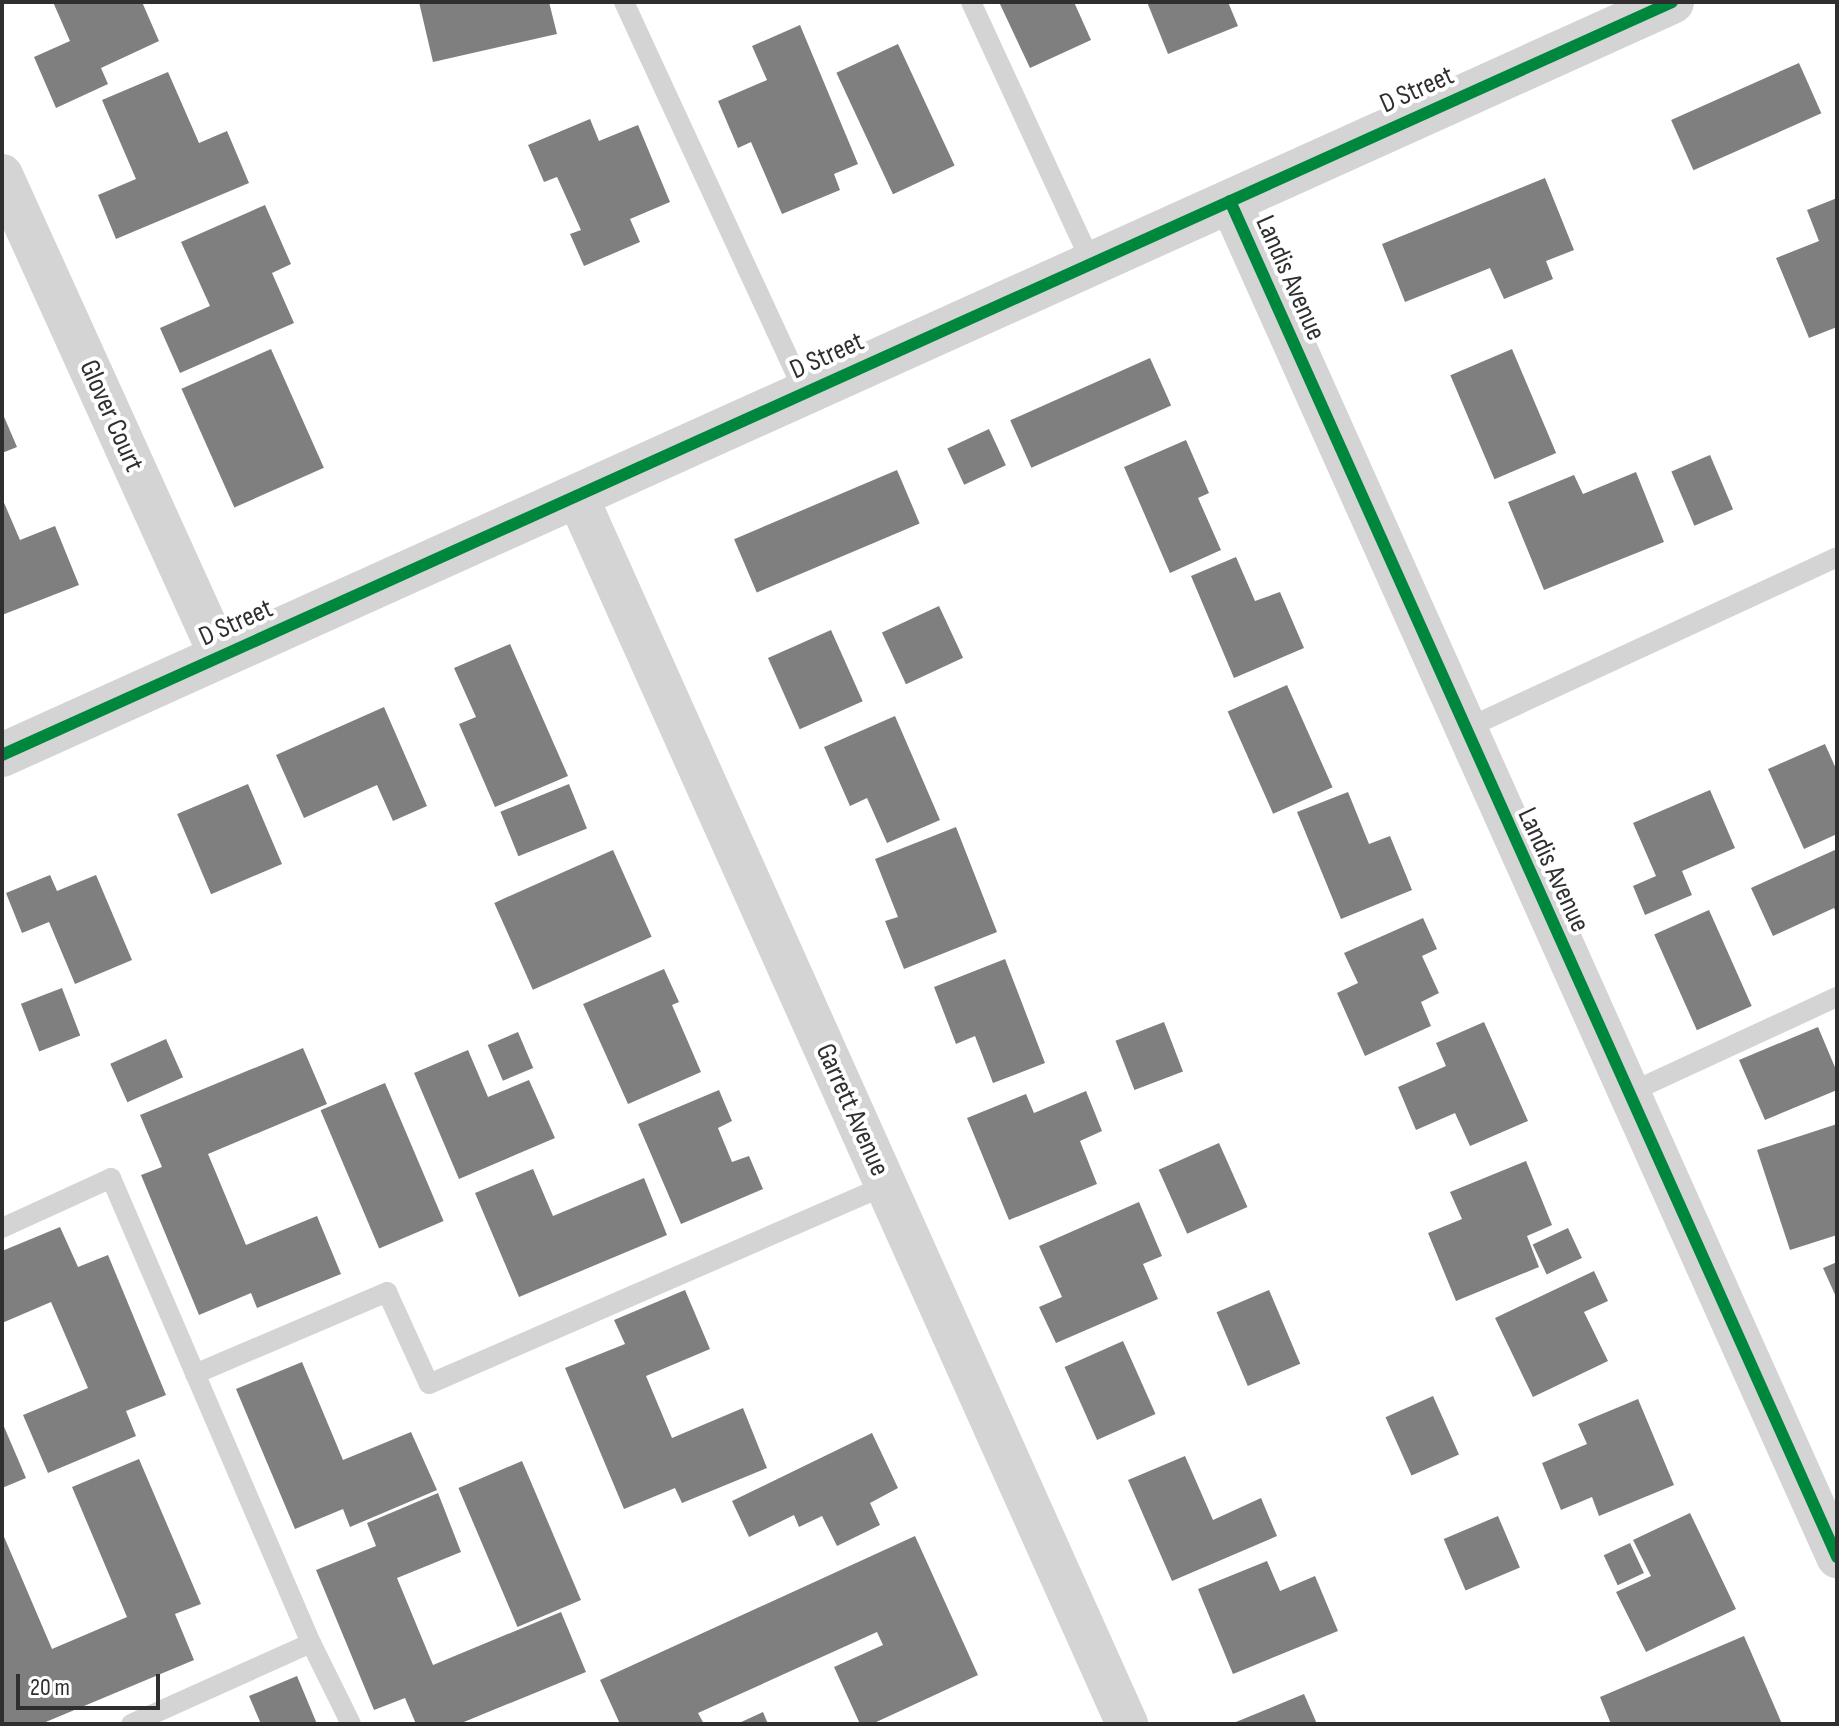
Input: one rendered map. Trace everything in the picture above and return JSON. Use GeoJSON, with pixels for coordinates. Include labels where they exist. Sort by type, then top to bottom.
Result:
{"type":"FeatureCollection","features":[{"type":"Feature","properties":{"kind":"street","name":"D Street"},"geometry":{"type":"LineString","coordinates":[[2,755],[1672,2]]}},
{"type":"Feature","properties":{"kind":"street","name":"Glover Court"},"geometry":{"type":"LineString","coordinates":[[2,175],[220,656]]}},
{"type":"Feature","properties":{"kind":"street","name":"Landis Avenue"},"geometry":{"type":"LineString","coordinates":[[1230,201],[1463,730],[1837,1557]]}},
{"type":"Feature","properties":{"kind":"street","name":"Garrett Avenue"},"geometry":{"type":"LineString","coordinates":[[577,496],[1127,1724]]}},
{"type":"Feature","properties":{"kind":"lane"},"geometry":{"type":"LineString","coordinates":[[624,2],[805,393]]}},
{"type":"Feature","properties":{"kind":"lane"},"geometry":{"type":"LineString","coordinates":[[971,2],[1092,264]]}},
{"type":"Feature","properties":{"kind":"lane"},"geometry":{"type":"LineString","coordinates":[[1463,730],[1837,557]]}},
{"type":"Feature","properties":{"kind":"lane"},"geometry":{"type":"LineString","coordinates":[[1629,1093],[1837,997]]}},
{"type":"Feature","properties":{"kind":"lane"},"geometry":{"type":"LineString","coordinates":[[2,1228],[111,1178],[311,1643],[351,1724]]}},
{"type":"Feature","properties":{"kind":"lane"},"geometry":{"type":"LineString","coordinates":[[195,1374],[387,1292],[429,1384],[886,1185]]}},
{"type":"Feature","properties":{"kind":"lane"},"geometry":{"type":"LineString","coordinates":[[131,1724],[311,1643]]}},
{"type":"Feature","properties":{"kind":"building"},"geometry":{"type":"Polygon","coordinates":[[[53,2],[142,2],[159,41],[101,68],[108,84],[56,108],[34,57],[70,41],[53,2]]]}},
{"type":"Feature","properties":{"kind":"building"},"geometry":{"type":"Polygon","coordinates":[[[419,2],[549,2],[557,34],[433,62],[419,2]]]}},
{"type":"Feature","properties":{"kind":"building"},"geometry":{"type":"Polygon","coordinates":[[[999,2],[1074,2],[1091,40],[1030,68],[999,2]]]}},
{"type":"Feature","properties":{"kind":"building"},"geometry":{"type":"Polygon","coordinates":[[[1147,2],[1228,2],[1238,26],[1168,54],[1147,2]]]}},
{"type":"Feature","properties":{"kind":"building"},"geometry":{"type":"Polygon","coordinates":[[[800,25],[858,164],[834,174],[840,190],[782,214],[751,142],[738,148],[718,101],[767,80],[752,46],[800,25]]]}},
{"type":"Feature","properties":{"kind":"building"},"geometry":{"type":"Polygon","coordinates":[[[898,44],[955,165],[893,194],[836,73],[898,44]]]}},
{"type":"Feature","properties":{"kind":"building"},"geometry":{"type":"Polygon","coordinates":[[[1799,63],[1821,113],[1693,170],[1671,120],[1799,63]]]}},
{"type":"Feature","properties":{"kind":"building"},"geometry":{"type":"Polygon","coordinates":[[[168,72],[199,143],[227,131],[249,183],[116,239],[98,195],[136,179],[102,100],[168,72]]]}},
{"type":"Feature","properties":{"kind":"building"},"geometry":{"type":"Polygon","coordinates":[[[590,119],[599,141],[638,125],[670,202],[630,219],[640,242],[584,266],[570,234],[581,230],[557,177],[544,182],[528,145],[590,119]]]}},
{"type":"Feature","properties":{"kind":"building"},"geometry":{"type":"Polygon","coordinates":[[[1545,178],[1574,250],[1546,261],[1553,279],[1504,299],[1490,268],[1405,302],[1382,244],[1545,178]]]}},
{"type":"Feature","properties":{"kind":"building"},"geometry":{"type":"Polygon","coordinates":[[[1837,198],[1837,327],[1809,338],[1776,258],[1819,241],[1807,210],[1837,198]]]}},
{"type":"Feature","properties":{"kind":"building"},"geometry":{"type":"Polygon","coordinates":[[[265,205],[291,264],[272,273],[294,323],[180,373],[160,328],[210,306],[181,242],[265,205]]]}},
{"type":"Feature","properties":{"kind":"building"},"geometry":{"type":"Polygon","coordinates":[[[271,349],[324,468],[234,508],[181,389],[271,349]]]}},
{"type":"Feature","properties":{"kind":"building"},"geometry":{"type":"Polygon","coordinates":[[[1512,349],[1556,453],[1494,479],[1450,375],[1512,349]]]}},
{"type":"Feature","properties":{"kind":"building"},"geometry":{"type":"Polygon","coordinates":[[[1150,358],[1171,406],[1031,468],[1010,420],[1150,358]]]}},
{"type":"Feature","properties":{"kind":"building"},"geometry":{"type":"Polygon","coordinates":[[[2,412],[17,447],[2,453],[2,412]]]}},
{"type":"Feature","properties":{"kind":"building"},"geometry":{"type":"Polygon","coordinates":[[[989,429],[1006,465],[964,485],[947,448],[989,429]]]}},
{"type":"Feature","properties":{"kind":"building"},"geometry":{"type":"Polygon","coordinates":[[[1186,440],[1209,493],[1198,498],[1221,550],[1170,573],[1124,467],[1186,440]]]}},
{"type":"Feature","properties":{"kind":"building"},"geometry":{"type":"Polygon","coordinates":[[[1710,455],[1733,509],[1694,526],[1671,471],[1710,455]]]}},
{"type":"Feature","properties":{"kind":"building"},"geometry":{"type":"Polygon","coordinates":[[[897,470],[920,523],[757,593],[734,539],[897,470]]]}},
{"type":"Feature","properties":{"kind":"building"},"geometry":{"type":"Polygon","coordinates":[[[1636,472],[1664,542],[1544,590],[1508,502],[1574,475],[1583,494],[1636,472]]]}},
{"type":"Feature","properties":{"kind":"building"},"geometry":{"type":"Polygon","coordinates":[[[2,498],[20,540],[55,526],[79,585],[2,615],[2,498]]]}},
{"type":"Feature","properties":{"kind":"building"},"geometry":{"type":"Polygon","coordinates":[[[1236,557],[1255,601],[1280,592],[1304,648],[1234,678],[1191,576],[1236,557]]]}},
{"type":"Feature","properties":{"kind":"building"},"geometry":{"type":"Polygon","coordinates":[[[939,606],[963,658],[906,684],[882,633],[939,606]]]}},
{"type":"Feature","properties":{"kind":"building"},"geometry":{"type":"Polygon","coordinates":[[[831,630],[863,701],[800,729],[768,658],[831,630]]]}},
{"type":"Feature","properties":{"kind":"building"},"geometry":{"type":"Polygon","coordinates":[[[510,644],[568,776],[495,807],[459,724],[476,717],[454,668],[510,644]]]}},
{"type":"Feature","properties":{"kind":"building"},"geometry":{"type":"Polygon","coordinates":[[[1287,685],[1333,787],[1273,814],[1228,711],[1287,685]]]}},
{"type":"Feature","properties":{"kind":"building"},"geometry":{"type":"Polygon","coordinates":[[[384,707],[427,806],[393,821],[377,785],[304,818],[276,755],[384,707]]]}},
{"type":"Feature","properties":{"kind":"building"},"geometry":{"type":"Polygon","coordinates":[[[895,716],[940,820],[887,843],[867,798],[850,806],[824,747],[895,716]]]}},
{"type":"Feature","properties":{"kind":"building"},"geometry":{"type":"Polygon","coordinates":[[[1825,744],[1837,771],[1837,834],[1804,849],[1768,769],[1825,744]]]}},
{"type":"Feature","properties":{"kind":"building"},"geometry":{"type":"Polygon","coordinates":[[[248,784],[282,864],[211,894],[177,814],[248,784]]]}},
{"type":"Feature","properties":{"kind":"building"},"geometry":{"type":"Polygon","coordinates":[[[569,784],[587,829],[518,856],[500,812],[569,784]]]}},
{"type":"Feature","properties":{"kind":"building"},"geometry":{"type":"Polygon","coordinates":[[[1710,790],[1735,848],[1682,871],[1692,895],[1645,915],[1633,886],[1656,876],[1633,823],[1710,790]]]}},
{"type":"Feature","properties":{"kind":"building"},"geometry":{"type":"Polygon","coordinates":[[[1348,792],[1369,844],[1390,836],[1412,890],[1341,919],[1297,812],[1348,792]]]}},
{"type":"Feature","properties":{"kind":"building"},"geometry":{"type":"Polygon","coordinates":[[[956,827],[997,932],[904,969],[885,921],[898,917],[875,859],[956,827]]]}},
{"type":"Feature","properties":{"kind":"building"},"geometry":{"type":"Polygon","coordinates":[[[1837,849],[1837,915],[1834,908],[1773,936],[1751,888],[1837,849]]]}},
{"type":"Feature","properties":{"kind":"building"},"geometry":{"type":"Polygon","coordinates":[[[613,850],[652,937],[533,990],[494,903],[613,850]]]}},
{"type":"Feature","properties":{"kind":"building"},"geometry":{"type":"Polygon","coordinates":[[[50,875],[57,891],[96,875],[132,960],[75,984],[49,922],[22,933],[6,893],[50,875]]]}},
{"type":"Feature","properties":{"kind":"building"},"geometry":{"type":"Polygon","coordinates":[[[1709,910],[1752,1006],[1697,1030],[1654,934],[1709,910]]]}},
{"type":"Feature","properties":{"kind":"building"},"geometry":{"type":"Polygon","coordinates":[[[1423,918],[1437,949],[1422,956],[1439,993],[1421,1002],[1431,1026],[1365,1056],[1337,993],[1358,983],[1344,953],[1423,918]]]}},
{"type":"Feature","properties":{"kind":"building"},"geometry":{"type":"Polygon","coordinates":[[[1005,959],[1045,1063],[993,1083],[975,1036],[956,1044],[934,987],[1005,959]]]}},
{"type":"Feature","properties":{"kind":"building"},"geometry":{"type":"Polygon","coordinates":[[[664,969],[679,1002],[672,1005],[701,1072],[628,1104],[583,1004],[664,969]]]}},
{"type":"Feature","properties":{"kind":"building"},"geometry":{"type":"Polygon","coordinates":[[[62,988],[80,1036],[39,1051],[21,1004],[62,988]]]}},
{"type":"Feature","properties":{"kind":"building"},"geometry":{"type":"Polygon","coordinates":[[[1164,1022],[1183,1071],[1134,1090],[1115,1041],[1164,1022]]]}},
{"type":"Feature","properties":{"kind":"building"},"geometry":{"type":"Polygon","coordinates":[[[1484,1022],[1528,1121],[1470,1146],[1455,1113],[1416,1130],[1398,1087],[1446,1066],[1436,1043],[1484,1022]]]}},
{"type":"Feature","properties":{"kind":"building"},"geometry":{"type":"Polygon","coordinates":[[[1818,1027],[1837,1072],[1837,1090],[1765,1120],[1739,1060],[1818,1027]]]}},
{"type":"Feature","properties":{"kind":"building"},"geometry":{"type":"Polygon","coordinates":[[[518,1032],[533,1068],[503,1081],[488,1045],[518,1032]]]}},
{"type":"Feature","properties":{"kind":"building"},"geometry":{"type":"Polygon","coordinates":[[[166,1039],[183,1077],[127,1102],[110,1064],[166,1039]]]}},
{"type":"Feature","properties":{"kind":"building"},"geometry":{"type":"Polygon","coordinates":[[[303,1048],[327,1104],[208,1154],[246,1245],[317,1216],[341,1274],[257,1308],[251,1293],[199,1315],[141,1175],[162,1167],[140,1115],[303,1048]]]}},
{"type":"Feature","properties":{"kind":"building"},"geometry":{"type":"Polygon","coordinates":[[[468,1050],[488,1097],[529,1080],[555,1138],[459,1179],[414,1073],[468,1050]]]}},
{"type":"Feature","properties":{"kind":"building"},"geometry":{"type":"Polygon","coordinates":[[[385,1083],[444,1221],[379,1248],[321,1110],[385,1083]]]}},
{"type":"Feature","properties":{"kind":"building"},"geometry":{"type":"Polygon","coordinates":[[[719,1090],[732,1121],[718,1128],[732,1162],[749,1156],[763,1189],[681,1224],[638,1124],[719,1090]]]}},
{"type":"Feature","properties":{"kind":"building"},"geometry":{"type":"Polygon","coordinates":[[[1086,1091],[1102,1131],[1080,1141],[1097,1184],[1009,1220],[967,1118],[1026,1094],[1034,1113],[1086,1091]]]}},
{"type":"Feature","properties":{"kind":"building"},"geometry":{"type":"Polygon","coordinates":[[[1837,1124],[1837,1235],[1790,1250],[1757,1150],[1837,1124]]]}},
{"type":"Feature","properties":{"kind":"building"},"geometry":{"type":"Polygon","coordinates":[[[1219,1143],[1247,1207],[1187,1234],[1159,1170],[1219,1143]]]}},
{"type":"Feature","properties":{"kind":"building"},"geometry":{"type":"Polygon","coordinates":[[[1526,1161],[1552,1225],[1527,1236],[1539,1267],[1456,1301],[1428,1233],[1462,1219],[1450,1192],[1526,1161]]]}},
{"type":"Feature","properties":{"kind":"building"},"geometry":{"type":"Polygon","coordinates":[[[533,1169],[553,1216],[644,1178],[667,1235],[519,1297],[475,1193],[533,1169]]]}},
{"type":"Feature","properties":{"kind":"building"},"geometry":{"type":"Polygon","coordinates":[[[1139,1202],[1162,1256],[1143,1264],[1158,1299],[1056,1343],[1039,1307],[1062,1297],[1039,1246],[1139,1202]]]}},
{"type":"Feature","properties":{"kind":"building"},"geometry":{"type":"Polygon","coordinates":[[[60,1227],[78,1267],[108,1255],[166,1395],[126,1411],[136,1436],[48,1473],[23,1415],[88,1388],[51,1302],[2,1323],[2,1251],[60,1227]]]}},
{"type":"Feature","properties":{"kind":"building"},"geometry":{"type":"Polygon","coordinates":[[[1568,1228],[1582,1258],[1547,1274],[1533,1244],[1568,1228]]]}},
{"type":"Feature","properties":{"kind":"building"},"geometry":{"type":"Polygon","coordinates":[[[1837,1262],[1837,1299],[1823,1268],[1837,1262]]]}},
{"type":"Feature","properties":{"kind":"building"},"geometry":{"type":"Polygon","coordinates":[[[1594,1271],[1608,1301],[1584,1312],[1608,1361],[1533,1397],[1495,1318],[1594,1271]]]}},
{"type":"Feature","properties":{"kind":"building"},"geometry":{"type":"Polygon","coordinates":[[[685,1290],[710,1349],[646,1376],[672,1438],[743,1408],[767,1468],[682,1503],[675,1488],[624,1509],[565,1368],[625,1344],[614,1320],[685,1290]]]}},
{"type":"Feature","properties":{"kind":"building"},"geometry":{"type":"Polygon","coordinates":[[[1269,1290],[1300,1364],[1248,1386],[1217,1312],[1269,1290]]]}},
{"type":"Feature","properties":{"kind":"building"},"geometry":{"type":"Polygon","coordinates":[[[1123,1341],[1156,1414],[1097,1440],[1065,1367],[1123,1341]]]}},
{"type":"Feature","properties":{"kind":"building"},"geometry":{"type":"Polygon","coordinates":[[[302,1362],[343,1460],[411,1432],[437,1490],[350,1527],[343,1509],[295,1529],[236,1389],[302,1362]]]}},
{"type":"Feature","properties":{"kind":"building"},"geometry":{"type":"Polygon","coordinates":[[[1433,1396],[1459,1454],[1412,1476],[1385,1417],[1433,1396]]]}},
{"type":"Feature","properties":{"kind":"building"},"geometry":{"type":"Polygon","coordinates":[[[1638,1399],[1674,1485],[1599,1516],[1592,1497],[1561,1510],[1542,1463],[1587,1444],[1578,1424],[1638,1399]]]}},
{"type":"Feature","properties":{"kind":"building"},"geometry":{"type":"Polygon","coordinates":[[[2,1422],[26,1478],[2,1488],[2,1422]]]}},
{"type":"Feature","properties":{"kind":"building"},"geometry":{"type":"Polygon","coordinates":[[[872,1433],[898,1488],[870,1503],[880,1525],[837,1546],[822,1516],[799,1527],[794,1515],[749,1537],[732,1501],[872,1433]]]}},
{"type":"Feature","properties":{"kind":"building"},"geometry":{"type":"Polygon","coordinates":[[[1185,1456],[1213,1520],[1261,1498],[1277,1536],[1172,1581],[1128,1480],[1185,1456]]]}},
{"type":"Feature","properties":{"kind":"building"},"geometry":{"type":"Polygon","coordinates":[[[139,1459],[201,1604],[175,1614],[194,1660],[41,1724],[2,1724],[2,1532],[52,1649],[127,1617],[72,1487],[139,1459]]]}},
{"type":"Feature","properties":{"kind":"building"},"geometry":{"type":"Polygon","coordinates":[[[522,1461],[581,1600],[517,1627],[458,1488],[522,1461]]]}},
{"type":"Feature","properties":{"kind":"building"},"geometry":{"type":"Polygon","coordinates":[[[438,1493],[461,1552],[397,1578],[433,1665],[561,1612],[586,1672],[459,1724],[416,1724],[405,1698],[374,1710],[316,1570],[376,1546],[367,1523],[438,1493]]]}},
{"type":"Feature","properties":{"kind":"building"},"geometry":{"type":"Polygon","coordinates":[[[1690,1513],[1736,1609],[1646,1652],[1616,1592],[1651,1576],[1633,1540],[1690,1513]]]}},
{"type":"Feature","properties":{"kind":"building"},"geometry":{"type":"Polygon","coordinates":[[[1498,1516],[1520,1568],[1466,1591],[1444,1539],[1498,1516]]]}},
{"type":"Feature","properties":{"kind":"building"},"geometry":{"type":"Polygon","coordinates":[[[915,1536],[978,1675],[872,1724],[860,1724],[834,1667],[883,1645],[877,1632],[698,1713],[704,1724],[620,1724],[600,1680],[915,1536]]]}},
{"type":"Feature","properties":{"kind":"building"},"geometry":{"type":"Polygon","coordinates":[[[1630,1543],[1644,1573],[1618,1585],[1604,1555],[1630,1543]]]}},
{"type":"Feature","properties":{"kind":"building"},"geometry":{"type":"Polygon","coordinates":[[[1267,1561],[1280,1591],[1315,1576],[1338,1631],[1233,1674],[1198,1589],[1267,1561]]]}},
{"type":"Feature","properties":{"kind":"building"},"geometry":{"type":"Polygon","coordinates":[[[1744,1636],[1782,1724],[1611,1724],[1600,1697],[1744,1636]]]}},
{"type":"Feature","properties":{"kind":"building"},"geometry":{"type":"Polygon","coordinates":[[[297,1676],[317,1724],[261,1724],[249,1696],[297,1676]]]}},
{"type":"Feature","properties":{"kind":"building"},"geometry":{"type":"Polygon","coordinates":[[[1304,1694],[1317,1724],[1231,1724],[1304,1694]]]}},
{"type":"Feature","properties":{"kind":"building"},"geometry":{"type":"Polygon","coordinates":[[[763,1712],[768,1724],[737,1724],[763,1712]]]}},
{"type":"Feature","properties":{"kind":"cycle path"},"geometry":{"type":"LineString","coordinates":[[2,755],[1672,2]]}},
{"type":"Feature","properties":{"kind":"cycle path"},"geometry":{"type":"LineString","coordinates":[[1230,201],[1837,1557]]}}]}
